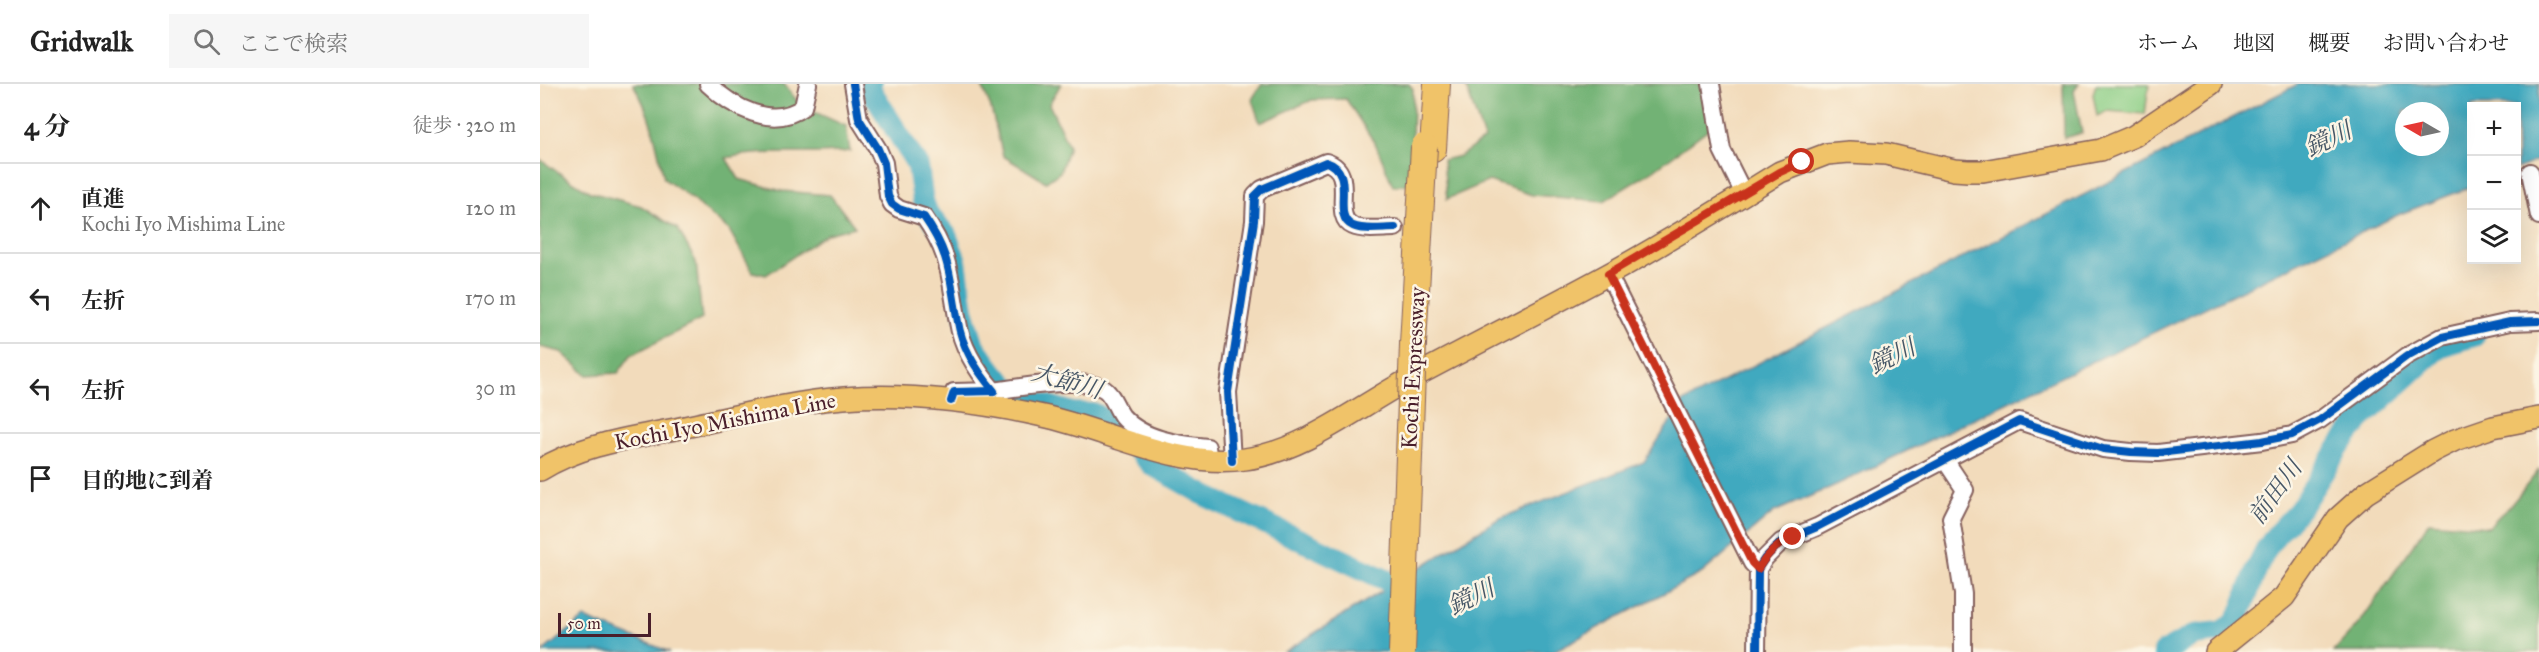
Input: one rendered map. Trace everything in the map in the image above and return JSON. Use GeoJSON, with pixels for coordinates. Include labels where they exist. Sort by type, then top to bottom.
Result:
{"type":"FeatureCollection","features":[{"type":"Feature","properties":{"kind":"highway","name":"Kochi Expressway"},"geometry":{"type":"LineString","coordinates":[[1413,652],[1429,148],[1428,84]]}},
{"type":"Feature","properties":{"kind":"highway"},"geometry":{"type":"LineString","coordinates":[[1429,148],[1437,84]]}},
{"type":"Feature","properties":{"kind":"highway","name":"Kochi Expressway"},"geometry":{"type":"LineString","coordinates":[[1402,652],[1413,344],[1429,148]]}},
{"type":"Feature","properties":{"kind":"main road","name":"Kochi Iyo Mishima Line"},"geometry":{"type":"LineString","coordinates":[[540,470],[568,455],[613,441],[792,405],[845,398],[884,396],[951,401],[1012,410],[1066,421],[1182,456],[1209,461],[1257,456],[1290,446],[1608,274],[1780,172],[1827,154],[1876,153],[1954,170],[1983,171],[2101,150],[2134,136],[2211,84]]}},
{"type":"Feature","properties":{"kind":"main road"},"geometry":{"type":"LineString","coordinates":[[2216,652],[2284,597],[2338,518],[2366,493],[2433,451],[2455,440],[2493,427],[2539,418]]}},
{"type":"Feature","properties":{"kind":"street"},"geometry":{"type":"LineString","coordinates":[[708,84],[722,98],[743,110],[771,117],[788,117],[803,107],[808,84]]}},
{"type":"Feature","properties":{"kind":"street"},"geometry":{"type":"LineString","coordinates":[[853,84],[860,119],[884,163],[888,196],[892,204],[899,209],[924,217],[939,240],[950,271],[958,323],[963,339],[980,375],[1002,390]]}},
{"type":"Feature","properties":{"kind":"street"},"geometry":{"type":"LineString","coordinates":[[1711,84],[1722,150],[1744,194]]}},
{"type":"Feature","properties":{"kind":"street"},"geometry":{"type":"LineString","coordinates":[[1232,460],[1228,392],[1256,196],[1262,189],[1326,162],[1334,165],[1341,173],[1344,215],[1348,224],[1355,227],[1395,228]]}},
{"type":"Feature","properties":{"kind":"street"},"geometry":{"type":"LineString","coordinates":[[2530,172],[2539,216]]}},
{"type":"Feature","properties":{"kind":"street"},"geometry":{"type":"LineString","coordinates":[[1608,274],[1755,566],[1757,652]]}},
{"type":"Feature","properties":{"kind":"street"},"geometry":{"type":"LineString","coordinates":[[1755,566],[1781,542],[1817,527],[2019,421],[2103,449],[2131,452],[2158,453],[2201,449],[2292,435],[2320,420],[2407,356],[2442,337],[2510,322],[2539,321]]}},
{"type":"Feature","properties":{"kind":"street"},"geometry":{"type":"LineString","coordinates":[[951,401],[954,392],[1065,384],[1095,386],[1105,390],[1122,416],[1132,424],[1153,436],[1207,447],[1209,461]]}},
{"type":"Feature","properties":{"kind":"street"},"geometry":{"type":"LineString","coordinates":[[1945,460],[1965,490],[1951,518],[1963,594],[1963,652]]}},
{"type":"Feature","properties":{"kind":"green space"},"geometry":{"type":"Polygon","coordinates":[[[633,84],[784,84],[801,106],[846,126],[850,151],[756,154],[726,158],[739,179],[782,191],[830,195],[855,227],[827,234],[766,275],[753,272],[729,230],[664,179],[649,118],[633,84]]]}},
{"type":"Feature","properties":{"kind":"green space"},"geometry":{"type":"Polygon","coordinates":[[[981,84],[1061,84],[1049,104],[1069,147],[1060,172],[1046,182],[1003,156],[991,108],[981,84]]]}},
{"type":"Feature","properties":{"kind":"green space"},"geometry":{"type":"Polygon","coordinates":[[[1262,84],[1409,84],[1413,89],[1412,148],[1408,184],[1393,186],[1376,145],[1346,99],[1312,100],[1260,123],[1252,99],[1262,84]]]}},
{"type":"Feature","properties":{"kind":"green space"},"geometry":{"type":"Polygon","coordinates":[[[1465,84],[1707,84],[1719,121],[1654,170],[1604,201],[1532,195],[1489,181],[1447,199],[1443,160],[1460,156],[1484,139],[1465,84]]]}},
{"type":"Feature","properties":{"kind":"green space"},"geometry":{"type":"Polygon","coordinates":[[[2063,84],[2079,84],[2074,91],[2082,133],[2064,138],[2063,84]]]}},
{"type":"Feature","properties":{"kind":"green space"},"geometry":{"type":"Polygon","coordinates":[[[2096,84],[2149,84],[2145,114],[2107,111],[2097,116],[2093,94],[2096,84]]]}},
{"type":"Feature","properties":{"kind":"green space"},"geometry":{"type":"Polygon","coordinates":[[[540,159],[590,192],[641,206],[678,229],[696,262],[702,319],[631,355],[618,373],[587,375],[561,352],[540,347],[540,159]]]}},
{"type":"Feature","properties":{"kind":"green space"},"geometry":{"type":"Polygon","coordinates":[[[2539,470],[2539,652],[2333,652],[2361,621],[2429,522],[2488,527],[2515,500],[2539,470]]]}},
{"type":"Feature","properties":{"kind":"water","name":"鏡川"},"geometry":{"type":"Polygon","coordinates":[[[2298,84],[2539,84],[2539,160],[2521,167],[2521,102],[2467,102],[2467,189],[2400,214],[1838,484],[1774,512],[1702,573],[1552,652],[1284,652],[1498,519],[1644,462],[1683,402],[2298,84]]]}},
{"type":"Feature","properties":{"kind":"water"},"geometry":{"type":"Polygon","coordinates":[[[584,618],[670,652],[542,652],[584,618]]]}},
{"type":"Feature","properties":{"kind":"waterway","name":"大節川"},"geometry":{"type":"LineString","coordinates":[[871,84],[871,90],[918,166],[923,201],[928,214],[946,235],[956,261],[963,310],[974,346],[994,373],[1016,396],[1073,413],[1095,414],[1112,424],[1152,465],[1206,496],[1386,580],[1417,599]]}},
{"type":"Feature","properties":{"kind":"waterway","name":"前田川"},"geometry":{"type":"LineString","coordinates":[[2164,652],[2194,635],[2220,632],[2233,625],[2239,616],[2267,548],[2299,510],[2342,443],[2360,420],[2436,350],[2447,344],[2474,336]]}},
{"type":"Feature","properties":{"kind":"cycle path"},"geometry":{"type":"LineString","coordinates":[[853,84],[859,119],[884,163],[888,196],[892,204],[899,209],[924,217],[933,231],[945,256],[963,341],[976,367],[994,391],[954,392],[951,401]]}},
{"type":"Feature","properties":{"kind":"cycle path"},"geometry":{"type":"LineString","coordinates":[[1232,461],[1228,392],[1254,221],[1255,196],[1262,189],[1326,162],[1336,167],[1341,175],[1343,213],[1346,221],[1353,226],[1363,228],[1395,228]]}},
{"type":"Feature","properties":{"kind":"cycle path"},"geometry":{"type":"LineString","coordinates":[[1757,652],[1758,569],[1765,558],[1781,542],[1817,527],[2019,421],[2103,449],[2131,452],[2158,453],[2262,441],[2292,435],[2320,420],[2407,356],[2442,337],[2510,322],[2539,321]]}},
{"type":"Feature","properties":{"kind":"route"},"geometry":{"type":"LineString","coordinates":[[1793,537],[1781,542],[1765,558],[1758,569],[1752,563],[1608,274],[1780,172],[1802,162]]}}]}
